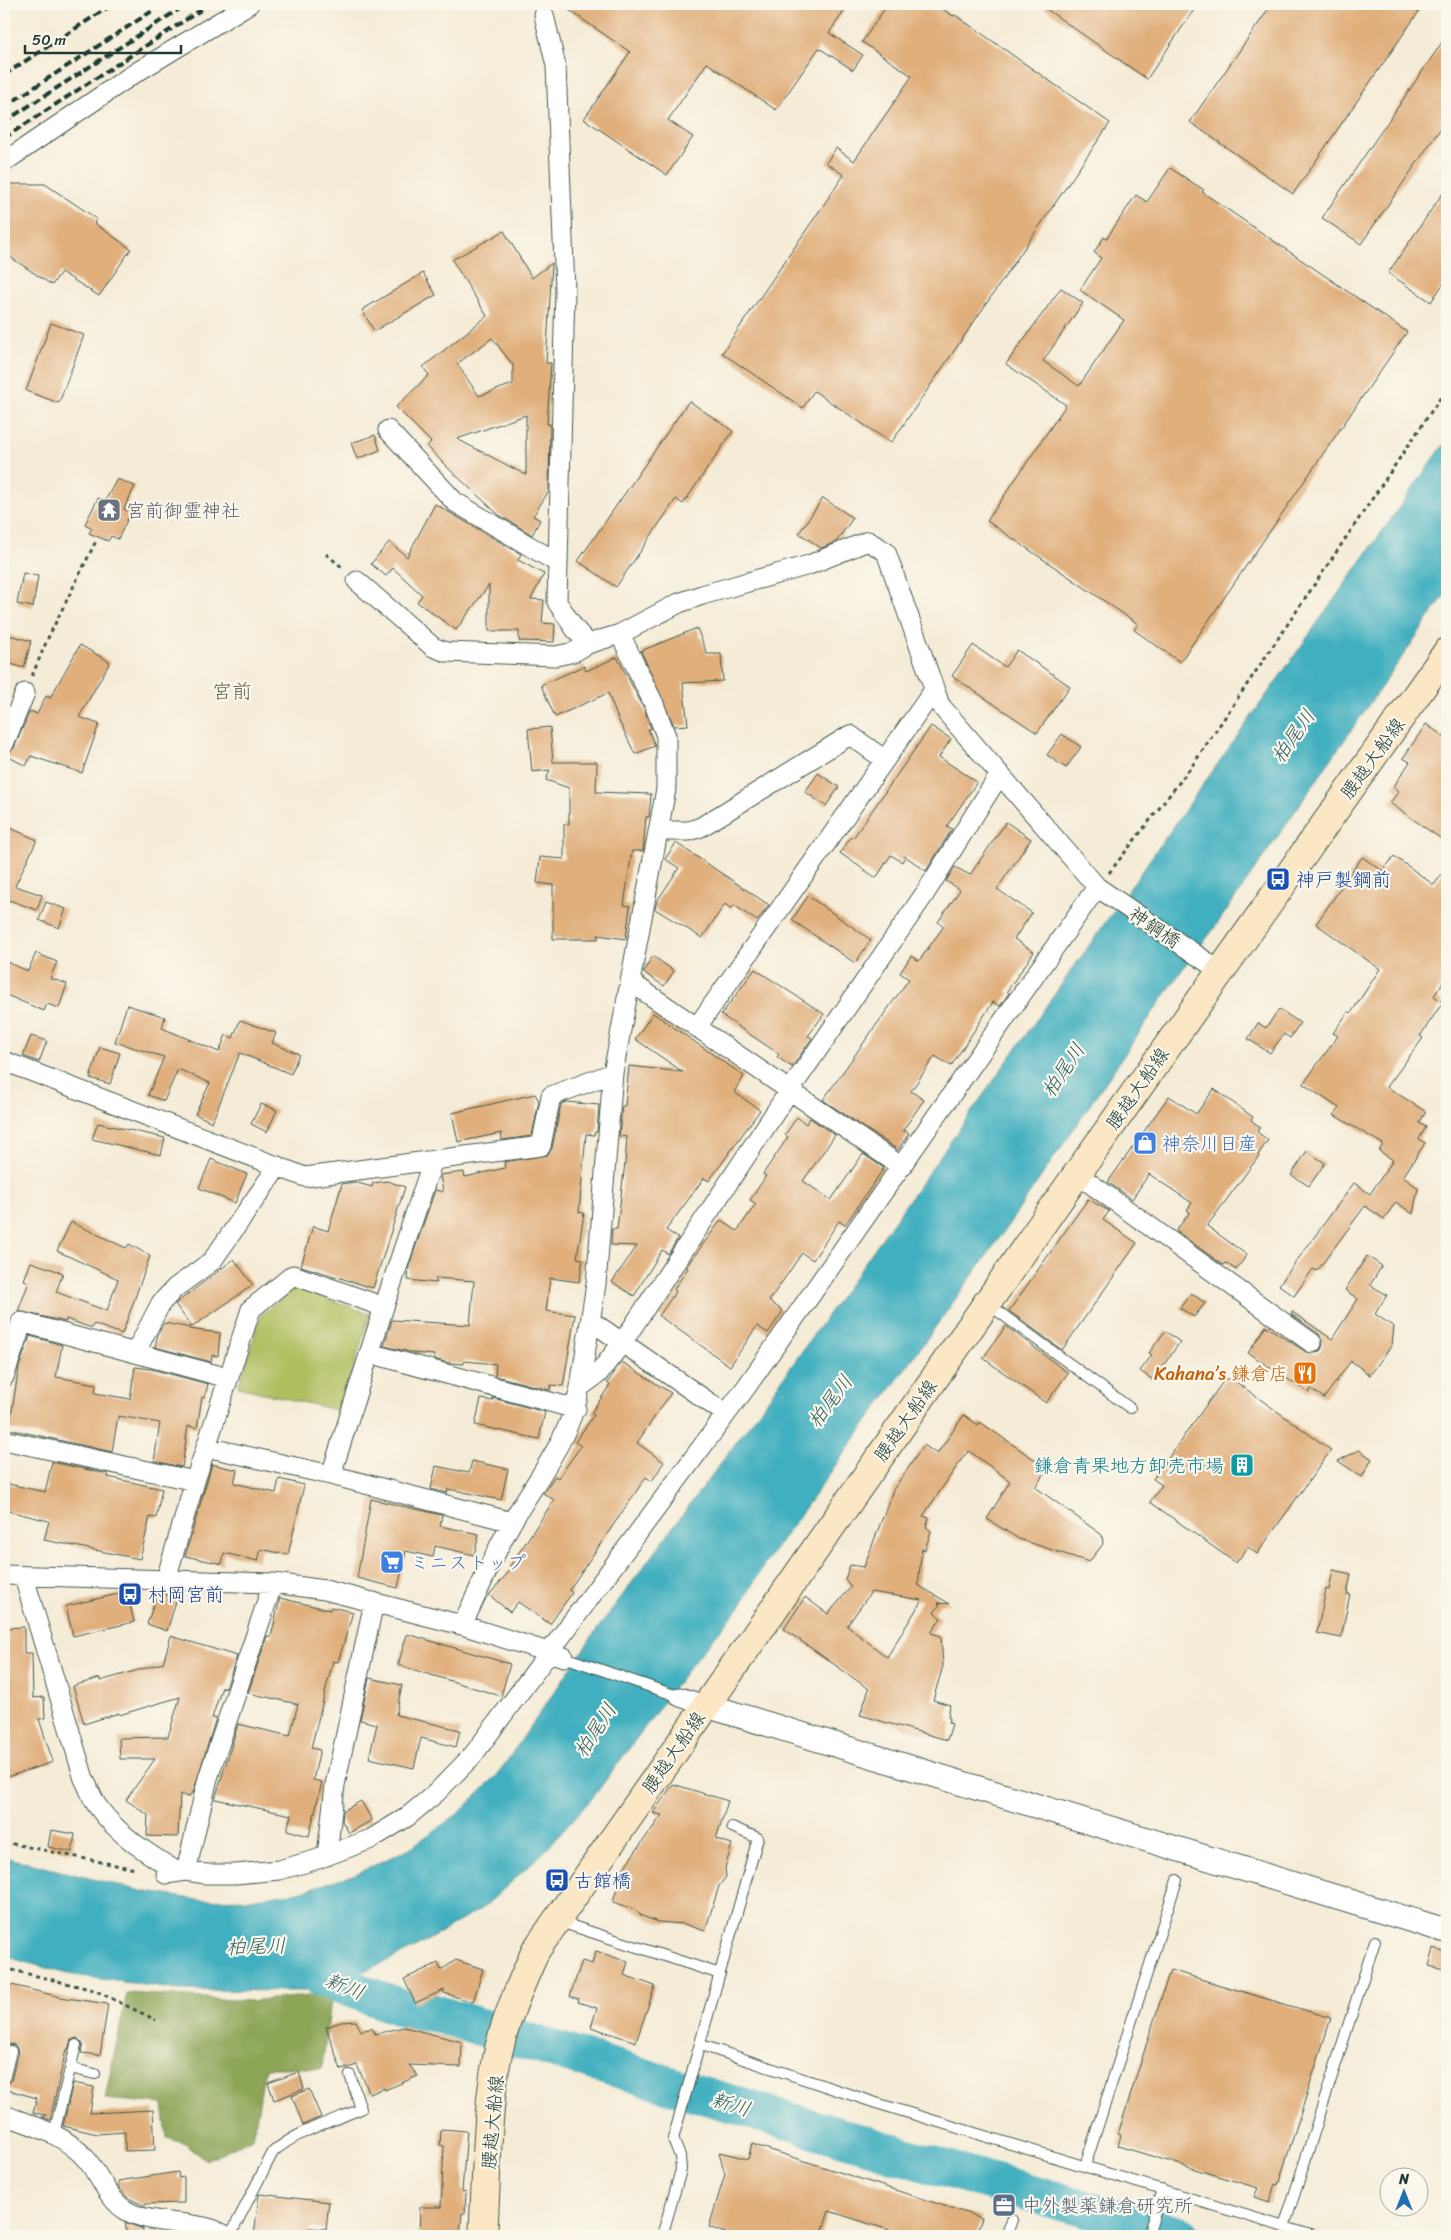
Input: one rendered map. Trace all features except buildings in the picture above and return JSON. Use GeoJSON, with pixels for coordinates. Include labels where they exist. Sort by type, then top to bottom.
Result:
{"type":"FeatureCollection","features":[{"type":"Feature","properties":{"kind":"main road","name":"腰越大船線"},"geometry":{"type":"LineString","coordinates":[[483,2236],[489,2137],[498,2054],[508,2017],[536,1950],[556,1921],[692,1701],[986,1303],[1077,1174],[1211,965],[1447,652]]}},
{"type":"Feature","properties":{"kind":"street"},"geometry":{"type":"LineString","coordinates":[[4,162],[132,75],[249,4]]}},
{"type":"Feature","properties":{"kind":"street"},"geometry":{"type":"LineString","coordinates":[[544,14],[556,66],[565,290],[557,602],[575,629],[588,644]]}},
{"type":"Feature","properties":{"kind":"street"},"geometry":{"type":"LineString","coordinates":[[388,430],[455,502],[558,563]]}},
{"type":"Feature","properties":{"kind":"street","name":"神鋼橋"},"geometry":{"type":"LineString","coordinates":[[620,634],[679,604],[809,565],[868,541],[886,552],[940,705],[1103,891],[1211,965]]}},
{"type":"Feature","properties":{"kind":"street"},"geometry":{"type":"LineString","coordinates":[[357,581],[432,647],[446,652],[556,656],[574,652],[588,644],[620,634],[654,704],[666,736],[666,789],[632,983],[613,1073],[591,1321],[576,1409],[530,1495],[512,1522],[462,1625]]}},
{"type":"Feature","properties":{"kind":"street"},"geometry":{"type":"LineString","coordinates":[[697,1027],[934,690]]}},
{"type":"Feature","properties":{"kind":"street"},"geometry":{"type":"LineString","coordinates":[[4,744],[25,693]]}},
{"type":"Feature","properties":{"kind":"street"},"geometry":{"type":"LineString","coordinates":[[659,831],[689,831],[701,827],[850,735],[885,760]]}},
{"type":"Feature","properties":{"kind":"street"},"geometry":{"type":"LineString","coordinates":[[580,1387],[598,1374],[622,1343],[790,1090],[924,895],[1000,774]]}},
{"type":"Feature","properties":{"kind":"street"},"geometry":{"type":"LineString","coordinates":[[24,1576],[84,1779],[97,1806],[118,1830],[144,1851],[176,1872],[206,1874],[279,1870],[327,1856],[371,1839],[407,1817],[436,1794],[474,1755],[557,1655],[902,1167],[1103,891]]}},
{"type":"Feature","properties":{"kind":"street"},"geometry":{"type":"LineString","coordinates":[[632,983],[902,1167]]}},
{"type":"Feature","properties":{"kind":"street"},"geometry":{"type":"LineString","coordinates":[[4,1061],[305,1177],[542,1146],[551,1096],[613,1073]]}},
{"type":"Feature","properties":{"kind":"street"},"geometry":{"type":"LineString","coordinates":[[331,1475],[384,1306],[433,1160]]}},
{"type":"Feature","properties":{"kind":"street"},"geometry":{"type":"LineString","coordinates":[[135,1353],[161,1303],[175,1288],[212,1261],[278,1166]]}},
{"type":"Feature","properties":{"kind":"street"},"geometry":{"type":"LineString","coordinates":[[1077,1174],[1312,1343]]}},
{"type":"Feature","properties":{"kind":"street"},"geometry":{"type":"LineString","coordinates":[[166,1579],[194,1481],[251,1309],[293,1275],[384,1306]]}},
{"type":"Feature","properties":{"kind":"street"},"geometry":{"type":"LineString","coordinates":[[591,1321],[726,1414]]}},
{"type":"Feature","properties":{"kind":"street"},"geometry":{"type":"LineString","coordinates":[[4,1377],[11,1334],[21,1322],[228,1378]]}},
{"type":"Feature","properties":{"kind":"street"},"geometry":{"type":"LineString","coordinates":[[369,1353],[576,1409]]}},
{"type":"Feature","properties":{"kind":"street"},"geometry":{"type":"LineString","coordinates":[[4,1440],[194,1481]]}},
{"type":"Feature","properties":{"kind":"street"},"geometry":{"type":"LineString","coordinates":[[206,1447],[331,1475],[512,1522]]}},
{"type":"Feature","properties":{"kind":"street"},"geometry":{"type":"LineString","coordinates":[[4,1575],[273,1583],[325,1590],[462,1625],[557,1655]]}},
{"type":"Feature","properties":{"kind":"street"},"geometry":{"type":"LineString","coordinates":[[176,1872],[273,1583]]}},
{"type":"Feature","properties":{"kind":"street"},"geometry":{"type":"LineString","coordinates":[[327,1856],[335,1786],[374,1602]]}},
{"type":"Feature","properties":{"kind":"street"},"geometry":{"type":"LineString","coordinates":[[692,1701],[1447,1931]]}},
{"type":"Feature","properties":{"kind":"street"},"geometry":{"type":"LineString","coordinates":[[4,2115],[54,2133],[86,2160],[116,2203],[128,2212],[158,2221],[216,2229],[226,2236]]}},
{"type":"Feature","properties":{"kind":"lane"},"geometry":{"type":"LineString","coordinates":[[986,1303],[1130,1408]]}},
{"type":"Feature","properties":{"kind":"lane"},"geometry":{"type":"LineString","coordinates":[[557,1655],[692,1701]]}},
{"type":"Feature","properties":{"kind":"lane"},"geometry":{"type":"LineString","coordinates":[[662,2236],[680,2170],[680,2156],[673,2139],[758,1838],[732,1828]]}},
{"type":"Feature","properties":{"kind":"lane"},"geometry":{"type":"LineString","coordinates":[[1085,2166],[1177,1880]]}},
{"type":"Feature","properties":{"kind":"lane"},"geometry":{"type":"LineString","coordinates":[[556,1921],[720,1974]]}},
{"type":"Feature","properties":{"kind":"lane"},"geometry":{"type":"LineString","coordinates":[[1284,2227],[1375,1941]]}},
{"type":"Feature","properties":{"kind":"lane"},"geometry":{"type":"LineString","coordinates":[[54,2133],[76,2045]]}},
{"type":"Feature","properties":{"kind":"lane"},"geometry":{"type":"LineString","coordinates":[[701,2045],[876,2103],[1314,2236]]}},
{"type":"Feature","properties":{"kind":"lane"},"geometry":{"type":"LineString","coordinates":[[4,2079],[11,2051]]}},
{"type":"Feature","properties":{"kind":"lane"},"geometry":{"type":"LineString","coordinates":[[70,2068],[95,2074]]}},
{"type":"Feature","properties":{"kind":"lane"},"geometry":{"type":"LineString","coordinates":[[226,2236],[234,2228],[273,2152],[282,2144],[361,2109],[350,2074]]}},
{"type":"Feature","properties":{"kind":"lane"},"geometry":{"type":"LineString","coordinates":[[1148,2236],[1162,2189]]}},
{"type":"Feature","properties":{"kind":"lane"},"geometry":{"type":"LineString","coordinates":[[1006,2236],[1012,2220]]}},
{"type":"Feature","properties":{"kind":"path"},"geometry":{"type":"LineString","coordinates":[[1103,891],[1192,766],[1447,388]]}},
{"type":"Feature","properties":{"kind":"path"},"geometry":{"type":"LineString","coordinates":[[25,693],[48,638],[96,541]]}},
{"type":"Feature","properties":{"kind":"path"},"geometry":{"type":"LineString","coordinates":[[4,1842],[113,1866],[176,1872]]}},
{"type":"Feature","properties":{"kind":"path"},"geometry":{"type":"LineString","coordinates":[[4,1968],[94,1990],[156,2020]]}},
{"type":"Feature","properties":{"kind":"green space"},"geometry":{"type":"Polygon","coordinates":[[[295,1287],[370,1314],[340,1411],[238,1387],[261,1315],[295,1287]]]}},
{"type":"Feature","properties":{"kind":"green space"},"geometry":{"type":"Polygon","coordinates":[[[127,1993],[249,2001],[332,1994],[322,2068],[265,2068],[253,2138],[206,2160],[185,2144],[167,2138],[163,2104],[105,2099],[127,1993]]]}},
{"type":"Feature","properties":{"kind":"water","name":"柏尾川"},"geometry":{"type":"Polygon","coordinates":[[[1447,440],[1447,592],[1213,930],[1184,967],[998,1240],[764,1565],[739,1608],[690,1666],[594,1796],[545,1851],[484,1907],[413,1949],[336,1984],[306,1991],[179,1990],[67,1974],[4,1956],[4,1857],[141,1891],[199,1900],[249,1899],[299,1892],[356,1874],[410,1848],[459,1813],[498,1774],[598,1628],[761,1409],[1447,440]]]}},
{"type":"Feature","properties":{"kind":"waterway","name":"新川"},"geometry":{"type":"LineString","coordinates":[[306,1948],[319,1977],[411,2011],[434,2013],[943,2168],[1181,2236]]}},
{"type":"Feature","properties":{"kind":"railway"},"geometry":{"type":"LineString","coordinates":[[4,75],[113,4]]}},
{"type":"Feature","properties":{"kind":"railway"},"geometry":{"type":"LineString","coordinates":[[4,107],[163,4]]}},
{"type":"Feature","properties":{"kind":"railway"},"geometry":{"type":"LineString","coordinates":[[4,122],[187,4]]}},
{"type":"Feature","properties":{"kind":"railway"},"geometry":{"type":"LineString","coordinates":[[4,138],[210,4]]}},
{"type":"Feature","properties":{"kind":"place","name":"宮前御霊神社"},"geometry":{"type":"Point","coordinates":[109,510]}},
{"type":"Feature","properties":{"kind":"place","name":"神戸製鋼前"},"geometry":{"type":"Point","coordinates":[1278,879]}},
{"type":"Feature","properties":{"kind":"place","name":"神奈川日産"},"geometry":{"type":"Point","coordinates":[1145,1143]}},
{"type":"Feature","properties":{"kind":"place","name":"Kahana’s 鎌倉店"},"geometry":{"type":"Point","coordinates":[1305,1373]}},
{"type":"Feature","properties":{"kind":"place","name":"鎌倉青果地方卸売市場"},"geometry":{"type":"Point","coordinates":[1242,1465]}},
{"type":"Feature","properties":{"kind":"place","name":"ミニストップ"},"geometry":{"type":"Point","coordinates":[392,1562]}},
{"type":"Feature","properties":{"kind":"place","name":"村岡宮前"},"geometry":{"type":"Point","coordinates":[130,1594]}},
{"type":"Feature","properties":{"kind":"place","name":"古館橋"},"geometry":{"type":"Point","coordinates":[557,1880]}},
{"type":"Feature","properties":{"kind":"place","name":"中外製薬鎌倉研究所"},"geometry":{"type":"Point","coordinates":[1004,2205]}},
{"type":"Feature","properties":{"kind":"district","name":"宮前"},"geometry":{"type":"Point","coordinates":[232,691]}}]}
